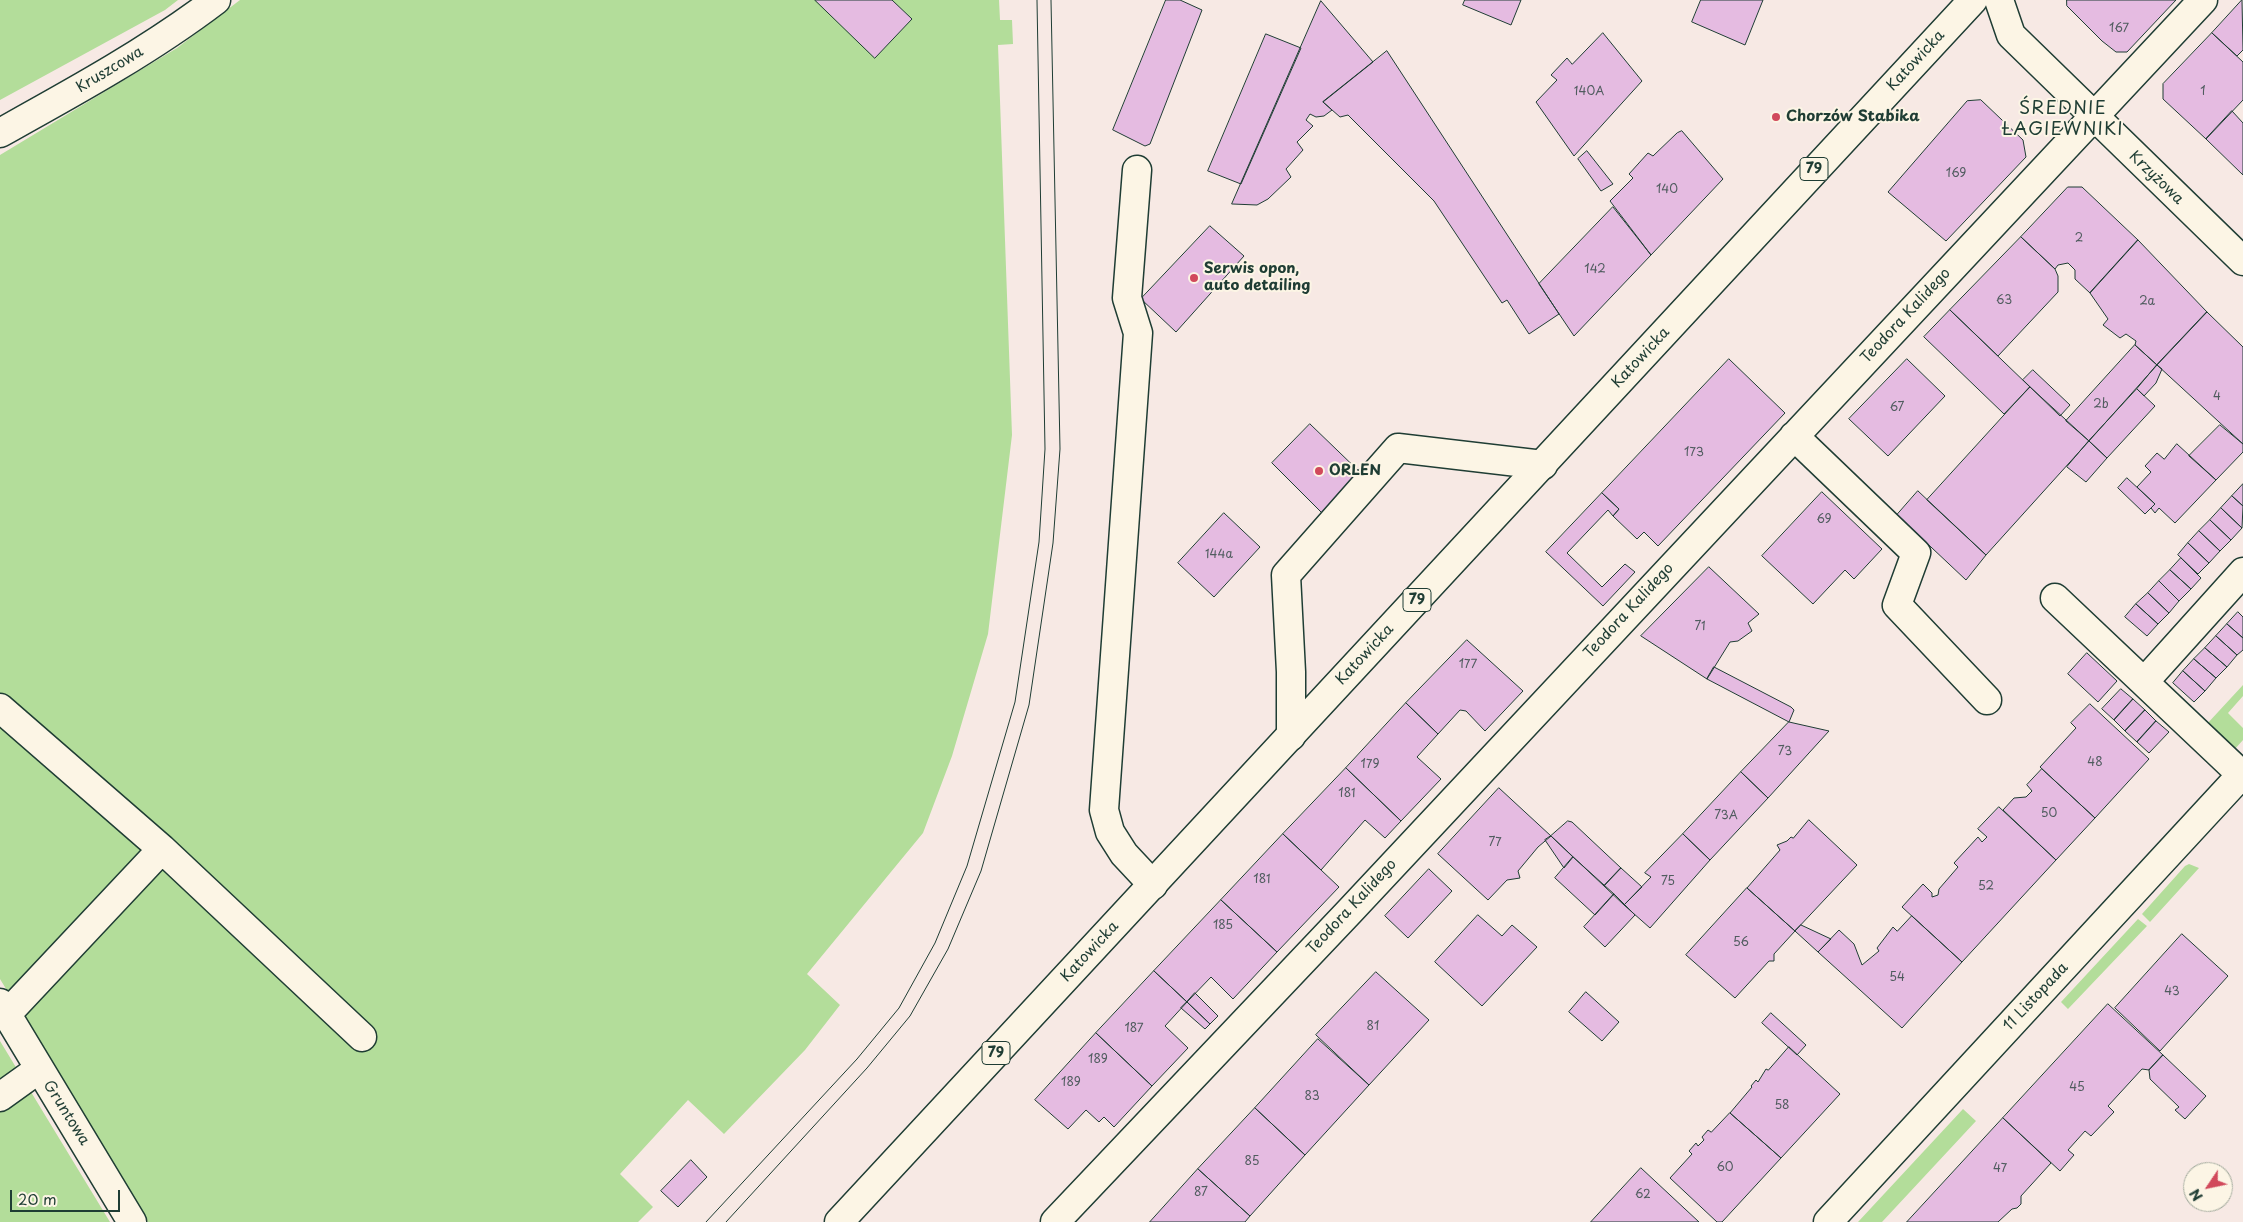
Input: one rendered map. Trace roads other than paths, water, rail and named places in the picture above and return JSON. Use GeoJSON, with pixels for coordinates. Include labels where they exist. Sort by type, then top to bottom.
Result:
{"type":"FeatureCollection","features":[{"type":"Feature","properties":{"kind":"street","name":"Kruszcowa"},"geometry":{"type":"LineString","coordinates":[[0,133],[65,97],[184,24],[216,0]]}},
{"type":"Feature","properties":{"kind":"street","name":"Katowicka"},"geometry":{"type":"LineString","coordinates":[[839,1222],[1972,0]]}},
{"type":"Feature","properties":{"kind":"street","name":"Krzyżowa"},"geometry":{"type":"LineString","coordinates":[[1999,0],[2011,34],[2092,116],[2243,261]]}},
{"type":"Feature","properties":{"kind":"street","name":"Teodora Kalidego"},"geometry":{"type":"LineString","coordinates":[[1054,1222],[1349,912],[2092,116],[2203,0]]}},
{"type":"Feature","properties":{"kind":"street"},"geometry":{"type":"LineString","coordinates":[[1137,170],[1127,298],[1138,333],[1104,810],[1110,832],[1124,854],[1153,885]]}},
{"type":"Feature","properties":{"kind":"street"},"geometry":{"type":"LineString","coordinates":[[1794,436],[1916,553],[1897,605],[1987,700]]}},
{"type":"Feature","properties":{"kind":"street"},"geometry":{"type":"LineString","coordinates":[[1290,736],[1291,672],[1286,575],[1398,448],[1543,464]]}},
{"type":"Feature","properties":{"kind":"street"},"geometry":{"type":"LineString","coordinates":[[2144,682],[2243,572]]}},
{"type":"Feature","properties":{"kind":"street"},"geometry":{"type":"LineString","coordinates":[[2055,598],[2242,774]]}},
{"type":"Feature","properties":{"kind":"street"},"geometry":{"type":"LineString","coordinates":[[0,708],[162,849],[362,1037]]}},
{"type":"Feature","properties":{"kind":"street","name":"11 Listopada"},"geometry":{"type":"LineString","coordinates":[[1828,1222],[2242,774]]}},
{"type":"Feature","properties":{"kind":"street"},"geometry":{"type":"LineString","coordinates":[[3,1008],[162,849]]}},
{"type":"Feature","properties":{"kind":"street","name":"Gruntowa"},"geometry":{"type":"LineString","coordinates":[[3,1008],[132,1222]]}},
{"type":"Feature","properties":{"kind":"street"},"geometry":{"type":"LineString","coordinates":[[0,1097],[39,1069]]}},
{"type":"Feature","properties":{"kind":"tram line"},"geometry":{"type":"LineString","coordinates":[[706,1222],[857,1059],[899,1008],[935,943],[967,866],[1015,702],[1039,542],[1045,449],[1037,0]]}},
{"type":"Feature","properties":{"kind":"tram line"},"geometry":{"type":"LineString","coordinates":[[726,1222],[867,1068],[910,1016],[948,949],[981,871],[1029,705],[1053,543],[1060,449],[1051,0]]}},
{"type":"Feature","properties":{"kind":"place","name":"Chorzów Stabika"},"geometry":{"type":"Point","coordinates":[1776,117]}},
{"type":"Feature","properties":{"kind":"place","name":"Serwis opon, auto detailing"},"geometry":{"type":"Point","coordinates":[1194,278]}},
{"type":"Feature","properties":{"kind":"place","name":"ORLEN"},"geometry":{"type":"Point","coordinates":[1319,471]}},
{"type":"Feature","properties":{"kind":"district","name":"ŚREDNIE ŁAGIEWNIKI"},"geometry":{"type":"Point","coordinates":[2063,119]}}]}
